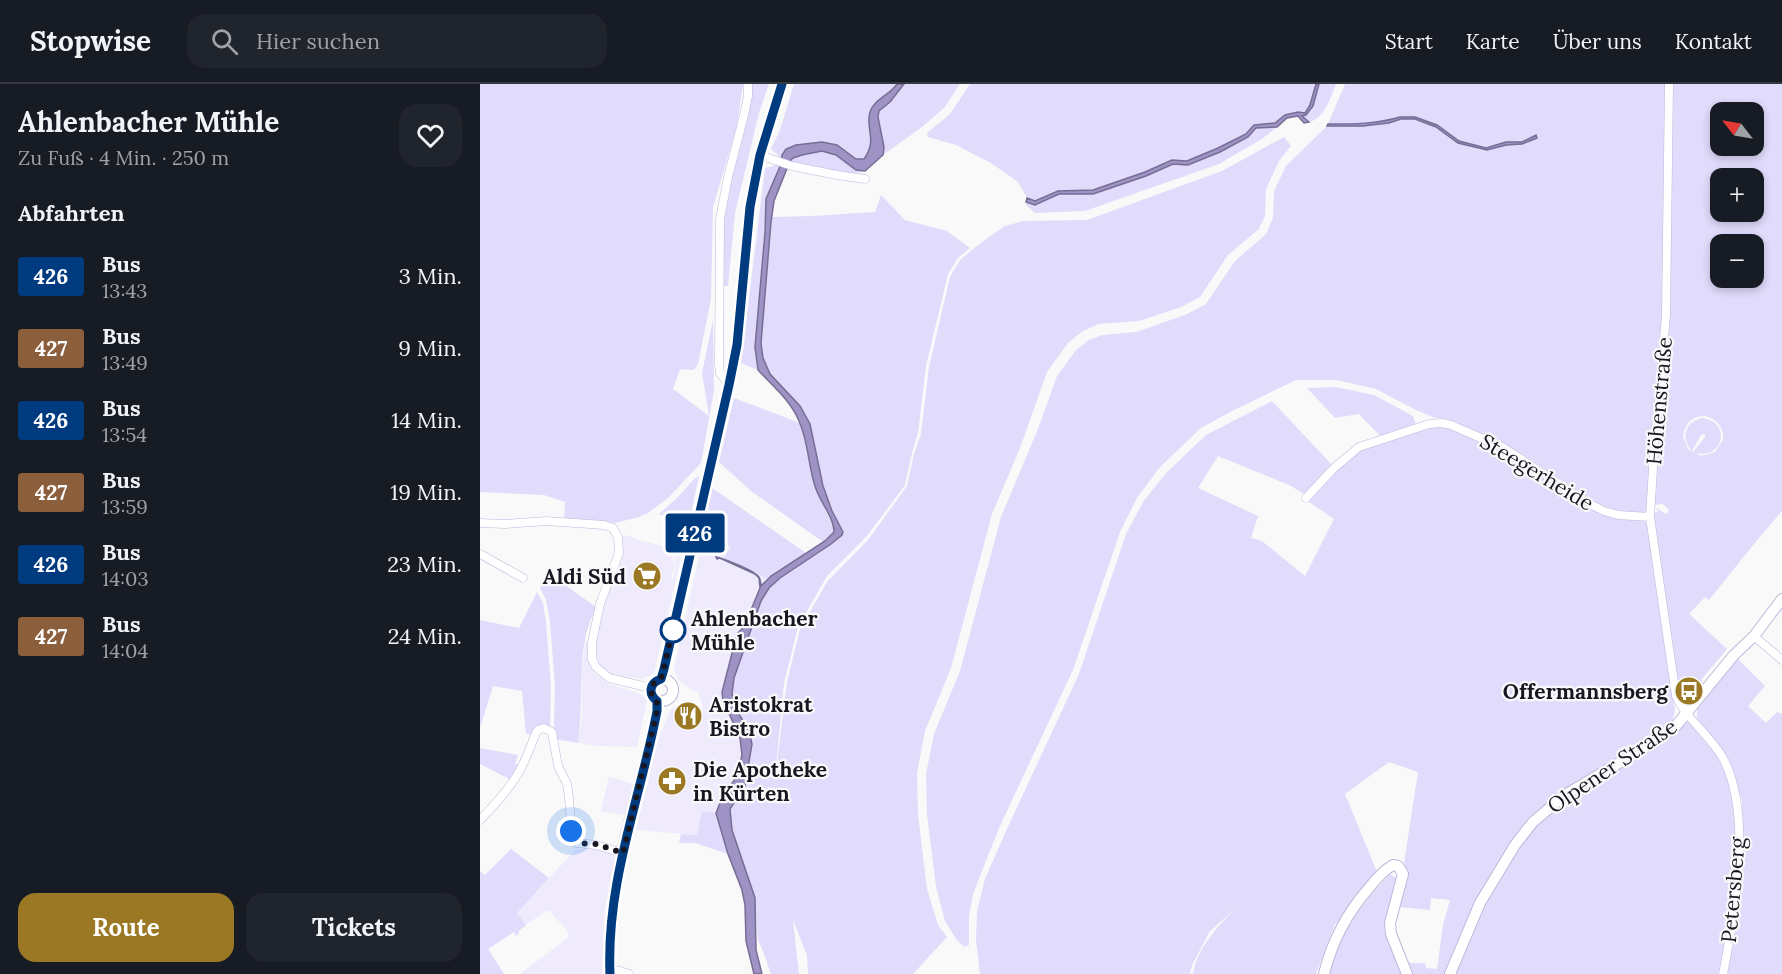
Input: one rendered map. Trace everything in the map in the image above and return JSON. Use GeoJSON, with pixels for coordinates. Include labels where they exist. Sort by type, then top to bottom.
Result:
{"type":"FeatureCollection","features":[{"type":"Feature","properties":{"kind":"main road"},"geometry":{"type":"LineString","coordinates":[[661,679],[729,385],[737,345],[750,207],[760,155],[782,84]]}},
{"type":"Feature","properties":{"kind":"main road"},"geometry":{"type":"LineString","coordinates":[[1688,713],[1727,663],[1754,636],[1782,599]]}},
{"type":"Feature","properties":{"kind":"main road"},"geometry":{"type":"LineString","coordinates":[[667,680],[672,684],[674,693],[668,700],[657,701],[651,695],[651,688],[656,681],[667,680]]}},
{"type":"Feature","properties":{"kind":"main road"},"geometry":{"type":"LineString","coordinates":[[610,972],[610,921],[623,853],[654,728],[657,701]]}},
{"type":"Feature","properties":{"kind":"main road","name":"Olpener Straße"},"geometry":{"type":"LineString","coordinates":[[1450,974],[1480,903],[1515,845],[1533,822],[1565,795],[1665,735],[1688,713]]}},
{"type":"Feature","properties":{"kind":"main road"},"geometry":{"type":"LineString","coordinates":[[1324,974],[1332,948],[1350,911],[1376,879],[1393,865],[1398,866],[1403,874],[1390,923],[1391,934],[1407,974]]}},
{"type":"Feature","properties":{"kind":"street"},"geometry":{"type":"LineString","coordinates":[[729,385],[720,373],[719,364],[720,219],[748,96],[748,84]]}},
{"type":"Feature","properties":{"kind":"street","name":"Höhenstraße"},"geometry":{"type":"LineString","coordinates":[[1669,84],[1666,314],[1650,517],[1676,696],[1680,705],[1688,713]]}},
{"type":"Feature","properties":{"kind":"street"},"geometry":{"type":"LineString","coordinates":[[760,155],[792,166],[865,179]]}},
{"type":"Feature","properties":{"kind":"street","name":"Steegerheide"},"geometry":{"type":"LineString","coordinates":[[1306,498],[1359,447],[1429,424],[1441,423],[1460,428],[1504,448],[1604,511],[1617,515],[1650,517]]}},
{"type":"Feature","properties":{"kind":"street"},"geometry":{"type":"LineString","coordinates":[[480,523],[546,521],[604,525],[613,528],[618,537],[619,553],[600,604],[591,643],[592,659],[596,667],[609,678],[651,688]]}},
{"type":"Feature","properties":{"kind":"street"},"geometry":{"type":"LineString","coordinates":[[480,554],[523,578]]}},
{"type":"Feature","properties":{"kind":"street"},"geometry":{"type":"LineString","coordinates":[[1754,636],[1782,660]]}},
{"type":"Feature","properties":{"kind":"street","name":"Petersberg"},"geometry":{"type":"LineString","coordinates":[[1688,713],[1722,756],[1732,778],[1735,795],[1740,854],[1730,938],[1723,974]]}},
{"type":"Feature","properties":{"kind":"street"},"geometry":{"type":"LineString","coordinates":[[480,820],[501,797],[520,770],[536,733],[544,728],[552,732],[558,766],[567,784],[572,814],[572,837],[577,843],[596,844],[623,853]]}},
{"type":"Feature","properties":{"kind":"street"},"geometry":{"type":"LineString","coordinates":[[610,972],[620,971],[629,974]]}},
{"type":"Feature","properties":{"kind":"shaded area"},"geometry":{"type":"Polygon","coordinates":[[[480,84],[743,84],[737,126],[713,207],[711,299],[698,364],[694,370],[680,369],[673,389],[709,416],[702,373],[713,320],[714,390],[701,463],[668,498],[639,517],[615,523],[564,520],[565,502],[544,495],[480,492],[480,84]]]}},
{"type":"Feature","properties":{"kind":"shaded area"},"geometry":{"type":"Polygon","coordinates":[[[751,84],[769,84],[759,113],[735,213],[728,286],[723,286],[723,219],[728,189],[749,113],[751,84]]]}},
{"type":"Feature","properties":{"kind":"shaded area"},"geometry":{"type":"Polygon","coordinates":[[[794,84],[897,84],[875,104],[870,112],[871,141],[864,159],[856,159],[837,145],[782,155],[782,159],[771,149],[780,130],[794,84]]]}},
{"type":"Feature","properties":{"kind":"shaded area"},"geometry":{"type":"Polygon","coordinates":[[[897,84],[904,84],[890,102],[879,111],[883,155],[865,171],[856,170],[836,155],[822,151],[793,158],[774,201],[771,222],[761,343],[763,358],[770,374],[800,406],[810,424],[823,486],[843,532],[831,544],[769,588],[761,601],[734,678],[732,694],[736,709],[749,731],[752,744],[745,786],[730,809],[732,830],[755,898],[756,950],[762,974],[754,974],[746,941],[745,905],[742,890],[716,813],[722,798],[737,776],[742,755],[740,738],[723,700],[722,692],[737,634],[744,627],[760,588],[759,578],[761,586],[771,576],[825,541],[834,532],[832,521],[816,489],[805,438],[796,414],[758,370],[755,347],[766,199],[786,149],[796,145],[822,142],[837,145],[856,159],[864,159],[871,140],[870,112],[875,104],[897,84]]]}},
{"type":"Feature","properties":{"kind":"shaded area"},"geometry":{"type":"Polygon","coordinates":[[[904,84],[960,84],[944,108],[883,155],[884,149],[878,122],[879,111],[904,84]]]}},
{"type":"Feature","properties":{"kind":"shaded area"},"geometry":{"type":"Polygon","coordinates":[[[970,84],[1316,84],[1310,105],[1305,113],[1285,115],[1275,123],[1254,125],[1246,134],[1187,161],[1172,160],[1093,190],[1058,191],[1035,201],[1027,198],[1018,182],[991,163],[956,145],[928,137],[927,133],[950,114],[970,84]]]}},
{"type":"Feature","properties":{"kind":"shaded area"},"geometry":{"type":"Polygon","coordinates":[[[1316,84],[1319,84],[1313,106],[1306,115],[1302,116],[1309,122],[1304,123],[1298,116],[1287,118],[1277,127],[1256,128],[1248,137],[1188,165],[1173,164],[1093,194],[1059,194],[1035,205],[1026,202],[1027,198],[1035,201],[1058,191],[1093,190],[1172,160],[1187,161],[1246,134],[1254,125],[1275,123],[1285,115],[1305,113],[1310,105],[1316,84]]]}},
{"type":"Feature","properties":{"kind":"shaded area"},"geometry":{"type":"Polygon","coordinates":[[[1319,84],[1336,84],[1323,112],[1309,122],[1301,115],[1313,106],[1319,84]]]}},
{"type":"Feature","properties":{"kind":"shaded area"},"geometry":{"type":"Polygon","coordinates":[[[1345,84],[1667,84],[1663,314],[1648,509],[1644,514],[1617,511],[1601,506],[1529,459],[1490,438],[1447,419],[1435,418],[1416,410],[1376,389],[1337,380],[1296,380],[1201,428],[1160,467],[1137,498],[1120,532],[1073,670],[999,828],[973,894],[969,916],[969,945],[964,947],[945,921],[936,887],[927,815],[926,774],[934,734],[960,671],[1001,517],[1038,429],[1057,376],[1076,350],[1089,340],[1102,335],[1136,332],[1185,315],[1206,304],[1235,261],[1266,234],[1273,218],[1274,191],[1286,166],[1327,126],[1363,126],[1401,119],[1415,119],[1436,127],[1458,143],[1487,150],[1522,144],[1536,136],[1522,142],[1506,142],[1486,148],[1459,141],[1437,125],[1415,117],[1400,117],[1363,124],[1328,124],[1345,84]]]}},
{"type":"Feature","properties":{"kind":"shaded area"},"geometry":{"type":"Polygon","coordinates":[[[1673,84],[1782,84],[1782,511],[1709,600],[1705,597],[1689,614],[1727,649],[1701,680],[1703,681],[1683,697],[1680,696],[1653,516],[1658,512],[1656,508],[1666,514],[1669,510],[1663,504],[1654,505],[1656,447],[1670,315],[1673,84]],[[1705,416],[1696,417],[1690,421],[1685,427],[1683,436],[1688,449],[1701,456],[1715,452],[1723,440],[1721,428],[1717,422],[1705,416]]]}},
{"type":"Feature","properties":{"kind":"shaded area"},"geometry":{"type":"Polygon","coordinates":[[[1415,117],[1437,125],[1459,141],[1486,148],[1506,142],[1522,142],[1536,135],[1537,138],[1522,144],[1487,150],[1458,143],[1436,127],[1415,119],[1401,119],[1363,126],[1327,126],[1328,124],[1356,124],[1415,117]]]}},
{"type":"Feature","properties":{"kind":"shaded area"},"geometry":{"type":"Polygon","coordinates":[[[1277,127],[1262,139],[1219,164],[1085,211],[1035,213],[1026,205],[1026,202],[1036,205],[1059,194],[1093,194],[1173,164],[1188,165],[1248,137],[1256,128],[1277,127]]]}},
{"type":"Feature","properties":{"kind":"shaded area"},"geometry":{"type":"Polygon","coordinates":[[[1284,137],[1291,146],[1279,161],[1266,189],[1265,216],[1259,229],[1228,255],[1200,297],[1181,307],[1139,321],[1099,324],[1083,331],[1068,343],[1047,372],[1020,448],[992,514],[951,668],[925,731],[917,773],[918,815],[927,889],[938,925],[947,937],[913,974],[808,974],[807,955],[793,920],[799,974],[771,974],[758,940],[755,898],[732,830],[730,809],[745,786],[749,731],[736,709],[732,694],[734,678],[761,601],[769,588],[831,544],[843,532],[823,486],[810,424],[800,406],[770,374],[763,358],[761,343],[772,217],[875,212],[881,195],[905,220],[947,231],[970,248],[958,258],[948,274],[926,366],[918,433],[905,485],[867,536],[827,576],[798,627],[784,683],[774,787],[787,682],[800,629],[827,582],[868,540],[907,486],[921,434],[929,367],[950,277],[960,260],[1005,226],[1023,221],[1087,220],[1222,171],[1284,137]]]}},
{"type":"Feature","properties":{"kind":"shaded area"},"geometry":{"type":"Polygon","coordinates":[[[822,151],[836,155],[856,170],[865,171],[837,173],[789,161],[800,155],[822,151]]]}},
{"type":"Feature","properties":{"kind":"shaded area"},"geometry":{"type":"Polygon","coordinates":[[[780,166],[766,199],[756,364],[758,370],[741,363],[765,168],[780,166]]]}},
{"type":"Feature","properties":{"kind":"shaded area"},"geometry":{"type":"Polygon","coordinates":[[[1336,387],[1374,395],[1413,416],[1416,426],[1381,437],[1359,414],[1335,418],[1307,388],[1336,387]]]}},
{"type":"Feature","properties":{"kind":"shaded area"},"geometry":{"type":"Polygon","coordinates":[[[734,398],[800,423],[816,490],[834,528],[832,535],[823,542],[751,491],[719,462],[734,398]]]}},
{"type":"Feature","properties":{"kind":"shaded area"},"geometry":{"type":"Polygon","coordinates":[[[1272,401],[1333,466],[1306,495],[1289,485],[1218,456],[1198,488],[1258,516],[1251,538],[1262,541],[1305,576],[1334,519],[1309,500],[1348,459],[1361,449],[1436,425],[1446,426],[1502,450],[1589,505],[1644,520],[1648,529],[1675,709],[1672,724],[1518,832],[1475,903],[1445,974],[1411,974],[1406,963],[1425,963],[1426,968],[1437,969],[1443,925],[1450,900],[1431,898],[1430,910],[1399,907],[1408,874],[1404,863],[1418,772],[1389,762],[1345,794],[1377,872],[1344,915],[1342,914],[1340,922],[1335,924],[1316,974],[1193,974],[1204,946],[1236,908],[1210,931],[1192,965],[1190,974],[980,974],[976,940],[977,911],[985,879],[1079,674],[1126,534],[1143,502],[1166,473],[1206,435],[1272,401]]]}},
{"type":"Feature","properties":{"kind":"shaded area"},"geometry":{"type":"Polygon","coordinates":[[[1702,418],[1712,421],[1721,433],[1717,447],[1703,454],[1693,452],[1705,434],[1701,435],[1692,451],[1685,436],[1688,427],[1702,418]]]}},
{"type":"Feature","properties":{"kind":"shaded area"},"geometry":{"type":"Polygon","coordinates":[[[699,476],[688,528],[659,514],[695,478],[699,476]]]}},
{"type":"Feature","properties":{"kind":"shaded area"},"geometry":{"type":"Polygon","coordinates":[[[712,488],[806,553],[768,579],[724,558],[731,547],[705,528],[712,488]]]}},
{"type":"Feature","properties":{"kind":"shaded area"},"geometry":{"type":"Polygon","coordinates":[[[705,528],[732,547],[725,558],[768,579],[761,586],[760,578],[760,588],[744,627],[737,634],[722,692],[723,700],[740,738],[742,755],[739,769],[716,813],[702,811],[697,835],[636,830],[656,741],[670,710],[684,704],[703,710],[698,693],[680,682],[674,670],[705,528]]]}},
{"type":"Feature","properties":{"kind":"shaded area"},"geometry":{"type":"Polygon","coordinates":[[[627,535],[660,545],[669,551],[675,566],[671,576],[673,580],[676,566],[675,558],[670,550],[661,544],[681,557],[654,673],[644,679],[621,677],[606,672],[598,664],[595,647],[602,609],[623,551],[621,538],[627,535]]]}},
{"type":"Feature","properties":{"kind":"shaded area"},"geometry":{"type":"Polygon","coordinates":[[[546,577],[555,578],[596,607],[587,631],[583,652],[578,743],[555,739],[555,685],[550,621],[546,600],[540,588],[546,577]]]}},
{"type":"Feature","properties":{"kind":"shaded area"},"geometry":{"type":"Polygon","coordinates":[[[537,592],[543,603],[546,622],[551,686],[550,728],[533,735],[526,734],[522,691],[493,686],[480,728],[480,620],[519,628],[537,592]]]}},
{"type":"Feature","properties":{"kind":"shaded area"},"geometry":{"type":"Polygon","coordinates":[[[585,642],[587,642],[590,666],[595,674],[609,684],[641,694],[647,700],[637,747],[578,743],[582,718],[585,642]]]}},
{"type":"Feature","properties":{"kind":"shaded area"},"geometry":{"type":"Polygon","coordinates":[[[1736,657],[1765,686],[1748,706],[1766,723],[1777,712],[1782,714],[1782,974],[1727,974],[1740,895],[1743,855],[1742,800],[1729,764],[1716,742],[1697,718],[1697,708],[1736,657]]]}},
{"type":"Feature","properties":{"kind":"shaded area"},"geometry":{"type":"Polygon","coordinates":[[[1689,720],[1721,761],[1731,790],[1735,814],[1735,870],[1719,974],[1456,974],[1481,911],[1500,876],[1537,825],[1565,801],[1678,732],[1689,720]]]}},
{"type":"Feature","properties":{"kind":"shaded area"},"geometry":{"type":"Polygon","coordinates":[[[480,748],[518,755],[515,764],[520,765],[511,780],[480,764],[480,748]]]}},
{"type":"Feature","properties":{"kind":"shaded area"},"geometry":{"type":"Polygon","coordinates":[[[609,776],[632,784],[625,815],[601,811],[609,776]]]}},
{"type":"Feature","properties":{"kind":"shaded area"},"geometry":{"type":"Polygon","coordinates":[[[702,811],[716,813],[728,854],[695,843],[679,843],[681,834],[697,835],[702,811]]]}},
{"type":"Feature","properties":{"kind":"shaded area"},"geometry":{"type":"Polygon","coordinates":[[[595,847],[610,853],[615,858],[605,908],[602,974],[520,974],[569,937],[566,929],[549,911],[526,925],[517,913],[575,850],[595,847]]]}},
{"type":"Feature","properties":{"kind":"shaded area"},"geometry":{"type":"Polygon","coordinates":[[[511,849],[549,878],[517,913],[526,925],[516,936],[514,932],[488,949],[504,974],[480,974],[480,871],[485,875],[511,849]]]}},
{"type":"Feature","properties":{"kind":"shaded area"},"geometry":{"type":"Polygon","coordinates":[[[1390,874],[1398,879],[1386,936],[1402,974],[1329,974],[1346,931],[1390,874]]]}},
{"type":"Feature","properties":{"kind":"bus line","name":"426"},"geometry":{"type":"LineString","coordinates":[[610,974],[609,936],[614,893],[657,711],[657,701],[651,695],[651,688],[653,683],[661,679],[664,669],[711,469],[737,345],[750,207],[760,155],[782,84]]}},
{"type":"Feature","properties":{"kind":"place","name":"Aldi Süd"},"geometry":{"type":"Point","coordinates":[647,576]}},
{"type":"Feature","properties":{"kind":"place","name":"Ahlenbacher Mühle"},"geometry":{"type":"Point","coordinates":[673,630]}},
{"type":"Feature","properties":{"kind":"place","name":"Offermannsberg"},"geometry":{"type":"Point","coordinates":[1689,691]}},
{"type":"Feature","properties":{"kind":"place","name":"Aristokrat Bistro"},"geometry":{"type":"Point","coordinates":[688,716]}},
{"type":"Feature","properties":{"kind":"place","name":"Die Apotheke in Kürten"},"geometry":{"type":"Point","coordinates":[672,781]}},
{"type":"Feature","properties":{"kind":"route"},"geometry":{"type":"LineString","coordinates":[[571,831],[577,843],[596,844],[623,853],[657,711],[657,701],[651,695],[651,688],[653,683],[661,679],[673,630]]}}]}
